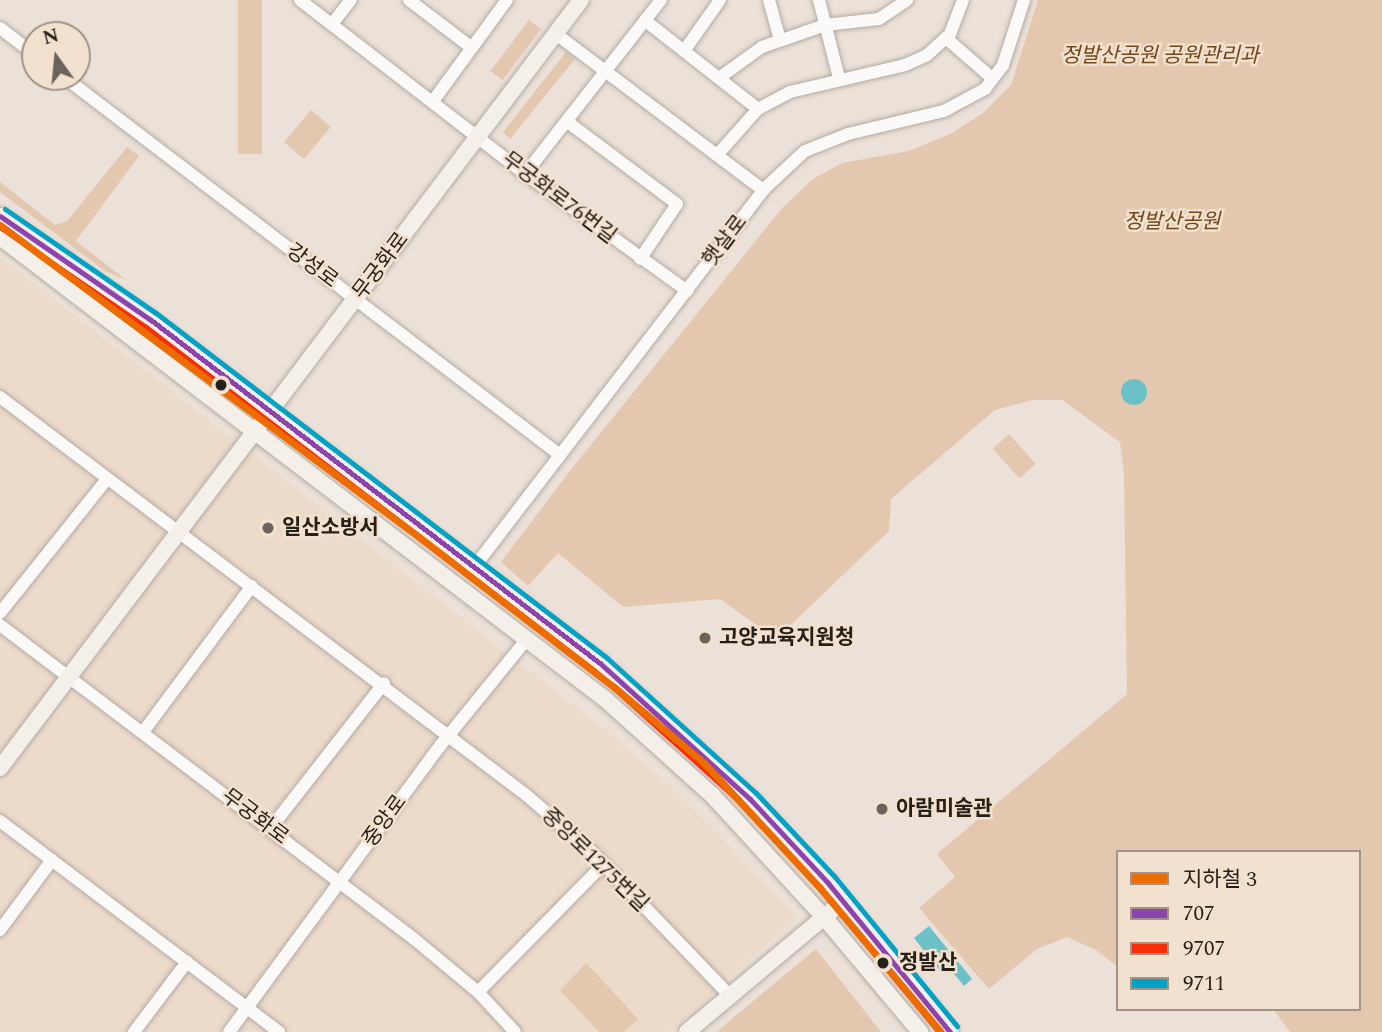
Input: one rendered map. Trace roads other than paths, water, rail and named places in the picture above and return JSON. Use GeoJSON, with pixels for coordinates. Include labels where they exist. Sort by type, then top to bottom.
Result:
{"type":"FeatureCollection","features":[{"type":"Feature","properties":{"kind":"main road","name":"무궁화로"},"geometry":{"type":"LineString","coordinates":[[0,768],[581,0]]}},
{"type":"Feature","properties":{"kind":"main road"},"geometry":{"type":"LineString","coordinates":[[0,216],[151,320],[601,664],[709,760],[843,901],[950,1032]]}},
{"type":"Feature","properties":{"kind":"main road"},"geometry":{"type":"LineString","coordinates":[[0,237],[605,699],[713,796],[824,917],[920,1032]]}},
{"type":"Feature","properties":{"kind":"main road"},"geometry":{"type":"LineString","coordinates":[[687,1032],[843,901]]}},
{"type":"Feature","properties":{"kind":"street","name":"무궁화로76번길"},"geometry":{"type":"LineString","coordinates":[[300,0],[479,136],[524,174],[687,290]]}},
{"type":"Feature","properties":{"kind":"street"},"geometry":{"type":"LineString","coordinates":[[332,24],[351,0]]}},
{"type":"Feature","properties":{"kind":"street"},"geometry":{"type":"LineString","coordinates":[[409,0],[472,48]]}},
{"type":"Feature","properties":{"kind":"street"},"geometry":{"type":"LineString","coordinates":[[433,101],[507,0]]}},
{"type":"Feature","properties":{"kind":"street"},"geometry":{"type":"LineString","coordinates":[[524,174],[569,123],[648,22],[661,0]]}},
{"type":"Feature","properties":{"kind":"street"},"geometry":{"type":"LineString","coordinates":[[684,51],[720,0]]}},
{"type":"Feature","properties":{"kind":"street"},"geometry":{"type":"LineString","coordinates":[[769,0],[780,40]]}},
{"type":"Feature","properties":{"kind":"street"},"geometry":{"type":"LineString","coordinates":[[820,0],[839,78]]}},
{"type":"Feature","properties":{"kind":"street"},"geometry":{"type":"LineString","coordinates":[[719,78],[747,54],[780,40],[825,25],[879,19],[907,0]]}},
{"type":"Feature","properties":{"kind":"street"},"geometry":{"type":"LineString","coordinates":[[718,154],[758,109],[790,92],[839,78],[905,65],[927,55],[946,38],[963,0]]}},
{"type":"Feature","properties":{"kind":"street","name":"햇살로"},"geometry":{"type":"LineString","coordinates":[[475,566],[763,190],[805,152],[848,134],[944,111],[985,89],[1003,65],[1024,0]]}},
{"type":"Feature","properties":{"kind":"street"},"geometry":{"type":"LineString","coordinates":[[648,22],[758,109]]}},
{"type":"Feature","properties":{"kind":"street"},"geometry":{"type":"LineString","coordinates":[[0,28],[21,44]]}},
{"type":"Feature","properties":{"kind":"street"},"geometry":{"type":"LineString","coordinates":[[556,34],[609,71],[763,190]]}},
{"type":"Feature","properties":{"kind":"street"},"geometry":{"type":"LineString","coordinates":[[946,38],[993,79]]}},
{"type":"Feature","properties":{"kind":"street","name":"강성로"},"geometry":{"type":"LineString","coordinates":[[82,91],[560,455]]}},
{"type":"Feature","properties":{"kind":"street"},"geometry":{"type":"LineString","coordinates":[[569,123],[677,204],[640,259]]}},
{"type":"Feature","properties":{"kind":"street"},"geometry":{"type":"LineString","coordinates":[[0,397],[106,480],[384,683],[449,735]]}},
{"type":"Feature","properties":{"kind":"street"},"geometry":{"type":"LineString","coordinates":[[0,613],[106,480]]}},
{"type":"Feature","properties":{"kind":"street"},"geometry":{"type":"LineString","coordinates":[[143,732],[252,586]]}},
{"type":"Feature","properties":{"kind":"street","name":"무궁화로"},"geometry":{"type":"LineString","coordinates":[[0,625],[71,675],[341,881]]}},
{"type":"Feature","properties":{"kind":"street","name":"중앙로"},"geometry":{"type":"LineString","coordinates":[[229,1032],[449,735],[527,639]]}},
{"type":"Feature","properties":{"kind":"street"},"geometry":{"type":"LineString","coordinates":[[270,829],[384,683]]}},
{"type":"Feature","properties":{"kind":"street","name":"중앙로1275번길"},"geometry":{"type":"LineString","coordinates":[[449,735],[604,864],[730,996]]}},
{"type":"Feature","properties":{"kind":"street"},"geometry":{"type":"LineString","coordinates":[[0,821],[279,1032]]}},
{"type":"Feature","properties":{"kind":"street"},"geometry":{"type":"LineString","coordinates":[[0,930],[52,860]]}},
{"type":"Feature","properties":{"kind":"street"},"geometry":{"type":"LineString","coordinates":[[478,992],[604,864]]}},
{"type":"Feature","properties":{"kind":"street"},"geometry":{"type":"LineString","coordinates":[[341,881],[478,992],[515,1032]]}},
{"type":"Feature","properties":{"kind":"street"},"geometry":{"type":"LineString","coordinates":[[134,1032],[187,962]]}},
{"type":"Feature","properties":{"kind":"water"},"geometry":{"type":"Polygon","coordinates":[[[1134,379],[1143,383],[1147,392],[1143,401],[1134,405],[1125,401],[1121,392],[1125,383],[1134,379]]]}},
{"type":"Feature","properties":{"kind":"water"},"geometry":{"type":"Polygon","coordinates":[[[929,926],[972,979],[964,986],[947,965],[940,971],[914,938],[929,926]]]}},
{"type":"Feature","properties":{"kind":"metro line","name":"3"},"geometry":{"type":"LineString","coordinates":[[0,225],[419,537],[614,687],[704,763],[820,888],[941,1032]]}},
{"type":"Feature","properties":{"kind":"place","name":"일산소방서"},"geometry":{"type":"Point","coordinates":[268,528]}},
{"type":"Feature","properties":{"kind":"place","name":"고양교육지원청"},"geometry":{"type":"Point","coordinates":[705,638]}},
{"type":"Feature","properties":{"kind":"place","name":"아람미술관"},"geometry":{"type":"Point","coordinates":[882,809]}},
{"type":"Feature","properties":{"kind":"place","name":"정발산"},"geometry":{"type":"Point","coordinates":[883,963]}},
{"type":"Feature","properties":{"kind":"park label","name":"정발산공원 공원관리과"},"geometry":{"type":"Point","coordinates":[1160,56]}},
{"type":"Feature","properties":{"kind":"park label","name":"정발산공원"},"geometry":{"type":"Point","coordinates":[1172,222]}}]}
